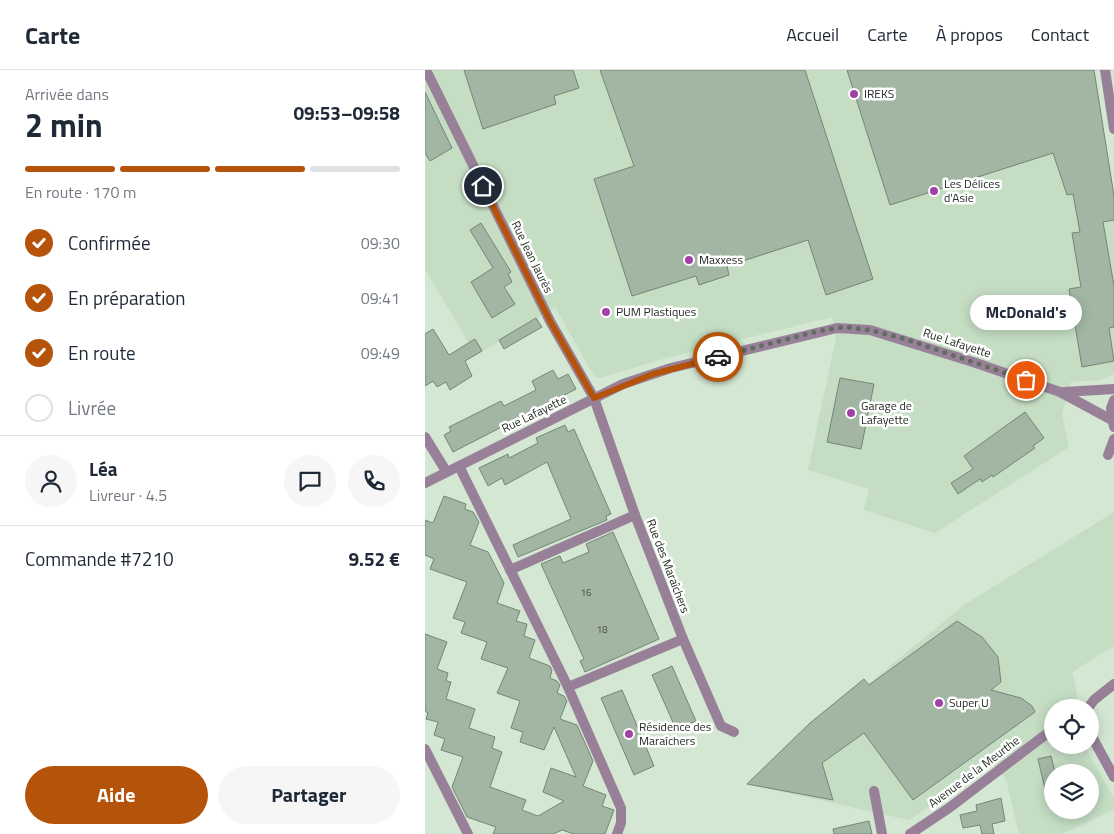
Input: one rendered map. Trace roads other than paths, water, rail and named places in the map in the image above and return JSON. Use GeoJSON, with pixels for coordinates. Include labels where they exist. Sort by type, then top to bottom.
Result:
{"type":"FeatureCollection","features":[{"type":"Feature","properties":{"kind":"street","name":"Rue Jean Jaurès"},"geometry":{"type":"LineString","coordinates":[[427,70],[550,321],[594,398]]}},
{"type":"Feature","properties":{"kind":"street"},"geometry":{"type":"LineString","coordinates":[[1105,70],[1114,129]]}},
{"type":"Feature","properties":{"kind":"street","name":"Rue Lafayette"},"geometry":{"type":"LineString","coordinates":[[425,482],[594,398],[653,374],[819,331],[844,327],[870,330],[905,339],[1060,392],[1113,423]]}},
{"type":"Feature","properties":{"kind":"street","name":"Rue Lafayette"},"geometry":{"type":"LineString","coordinates":[[1060,392],[1093,392],[1114,389]]}},
{"type":"Feature","properties":{"kind":"street","name":"Rue des Maraîchers"},"geometry":{"type":"LineString","coordinates":[[594,398],[635,515],[683,639],[721,726],[734,732]]}},
{"type":"Feature","properties":{"kind":"street"},"geometry":{"type":"LineString","coordinates":[[1113,423],[1114,400]]}},
{"type":"Feature","properties":{"kind":"street"},"geometry":{"type":"LineString","coordinates":[[425,437],[446,472]]}},
{"type":"Feature","properties":{"kind":"street"},"geometry":{"type":"LineString","coordinates":[[1107,455],[1114,439]]}},
{"type":"Feature","properties":{"kind":"street"},"geometry":{"type":"LineString","coordinates":[[459,466],[567,687],[621,808],[621,823],[617,834]]}},
{"type":"Feature","properties":{"kind":"street"},"geometry":{"type":"LineString","coordinates":[[510,570],[635,515]]}},
{"type":"Feature","properties":{"kind":"street"},"geometry":{"type":"LineString","coordinates":[[567,687],[683,639]]}},
{"type":"Feature","properties":{"kind":"street"},"geometry":{"type":"LineString","coordinates":[[1095,699],[1114,684]]}},
{"type":"Feature","properties":{"kind":"street","name":"Avenue de la Meurthe"},"geometry":{"type":"LineString","coordinates":[[910,834],[949,808],[1044,736]]}},
{"type":"Feature","properties":{"kind":"street"},"geometry":{"type":"LineString","coordinates":[[425,749],[468,834]]}},
{"type":"Feature","properties":{"kind":"street"},"geometry":{"type":"LineString","coordinates":[[1099,749],[1114,777]]}},
{"type":"Feature","properties":{"kind":"street"},"geometry":{"type":"LineString","coordinates":[[874,791],[882,834]]}},
{"type":"Feature","properties":{"kind":"place","name":"IREKS"},"geometry":{"type":"Point","coordinates":[854,94]}},
{"type":"Feature","properties":{"kind":"place","name":"Les Délices d'Asie"},"geometry":{"type":"Point","coordinates":[934,191]}},
{"type":"Feature","properties":{"kind":"place","name":"Maxxess"},"geometry":{"type":"Point","coordinates":[689,260]}},
{"type":"Feature","properties":{"kind":"place","name":"PUM Plastiques"},"geometry":{"type":"Point","coordinates":[606,312]}},
{"type":"Feature","properties":{"kind":"place","name":"McDonald's"},"geometry":{"type":"Point","coordinates":[1026,380]}},
{"type":"Feature","properties":{"kind":"place","name":"Garage de Lafayette"},"geometry":{"type":"Point","coordinates":[851,413]}},
{"type":"Feature","properties":{"kind":"place","name":"Super U"},"geometry":{"type":"Point","coordinates":[939,703]}},
{"type":"Feature","properties":{"kind":"place","name":"Résidence des Maraîchers"},"geometry":{"type":"Point","coordinates":[629,734]}}]}
